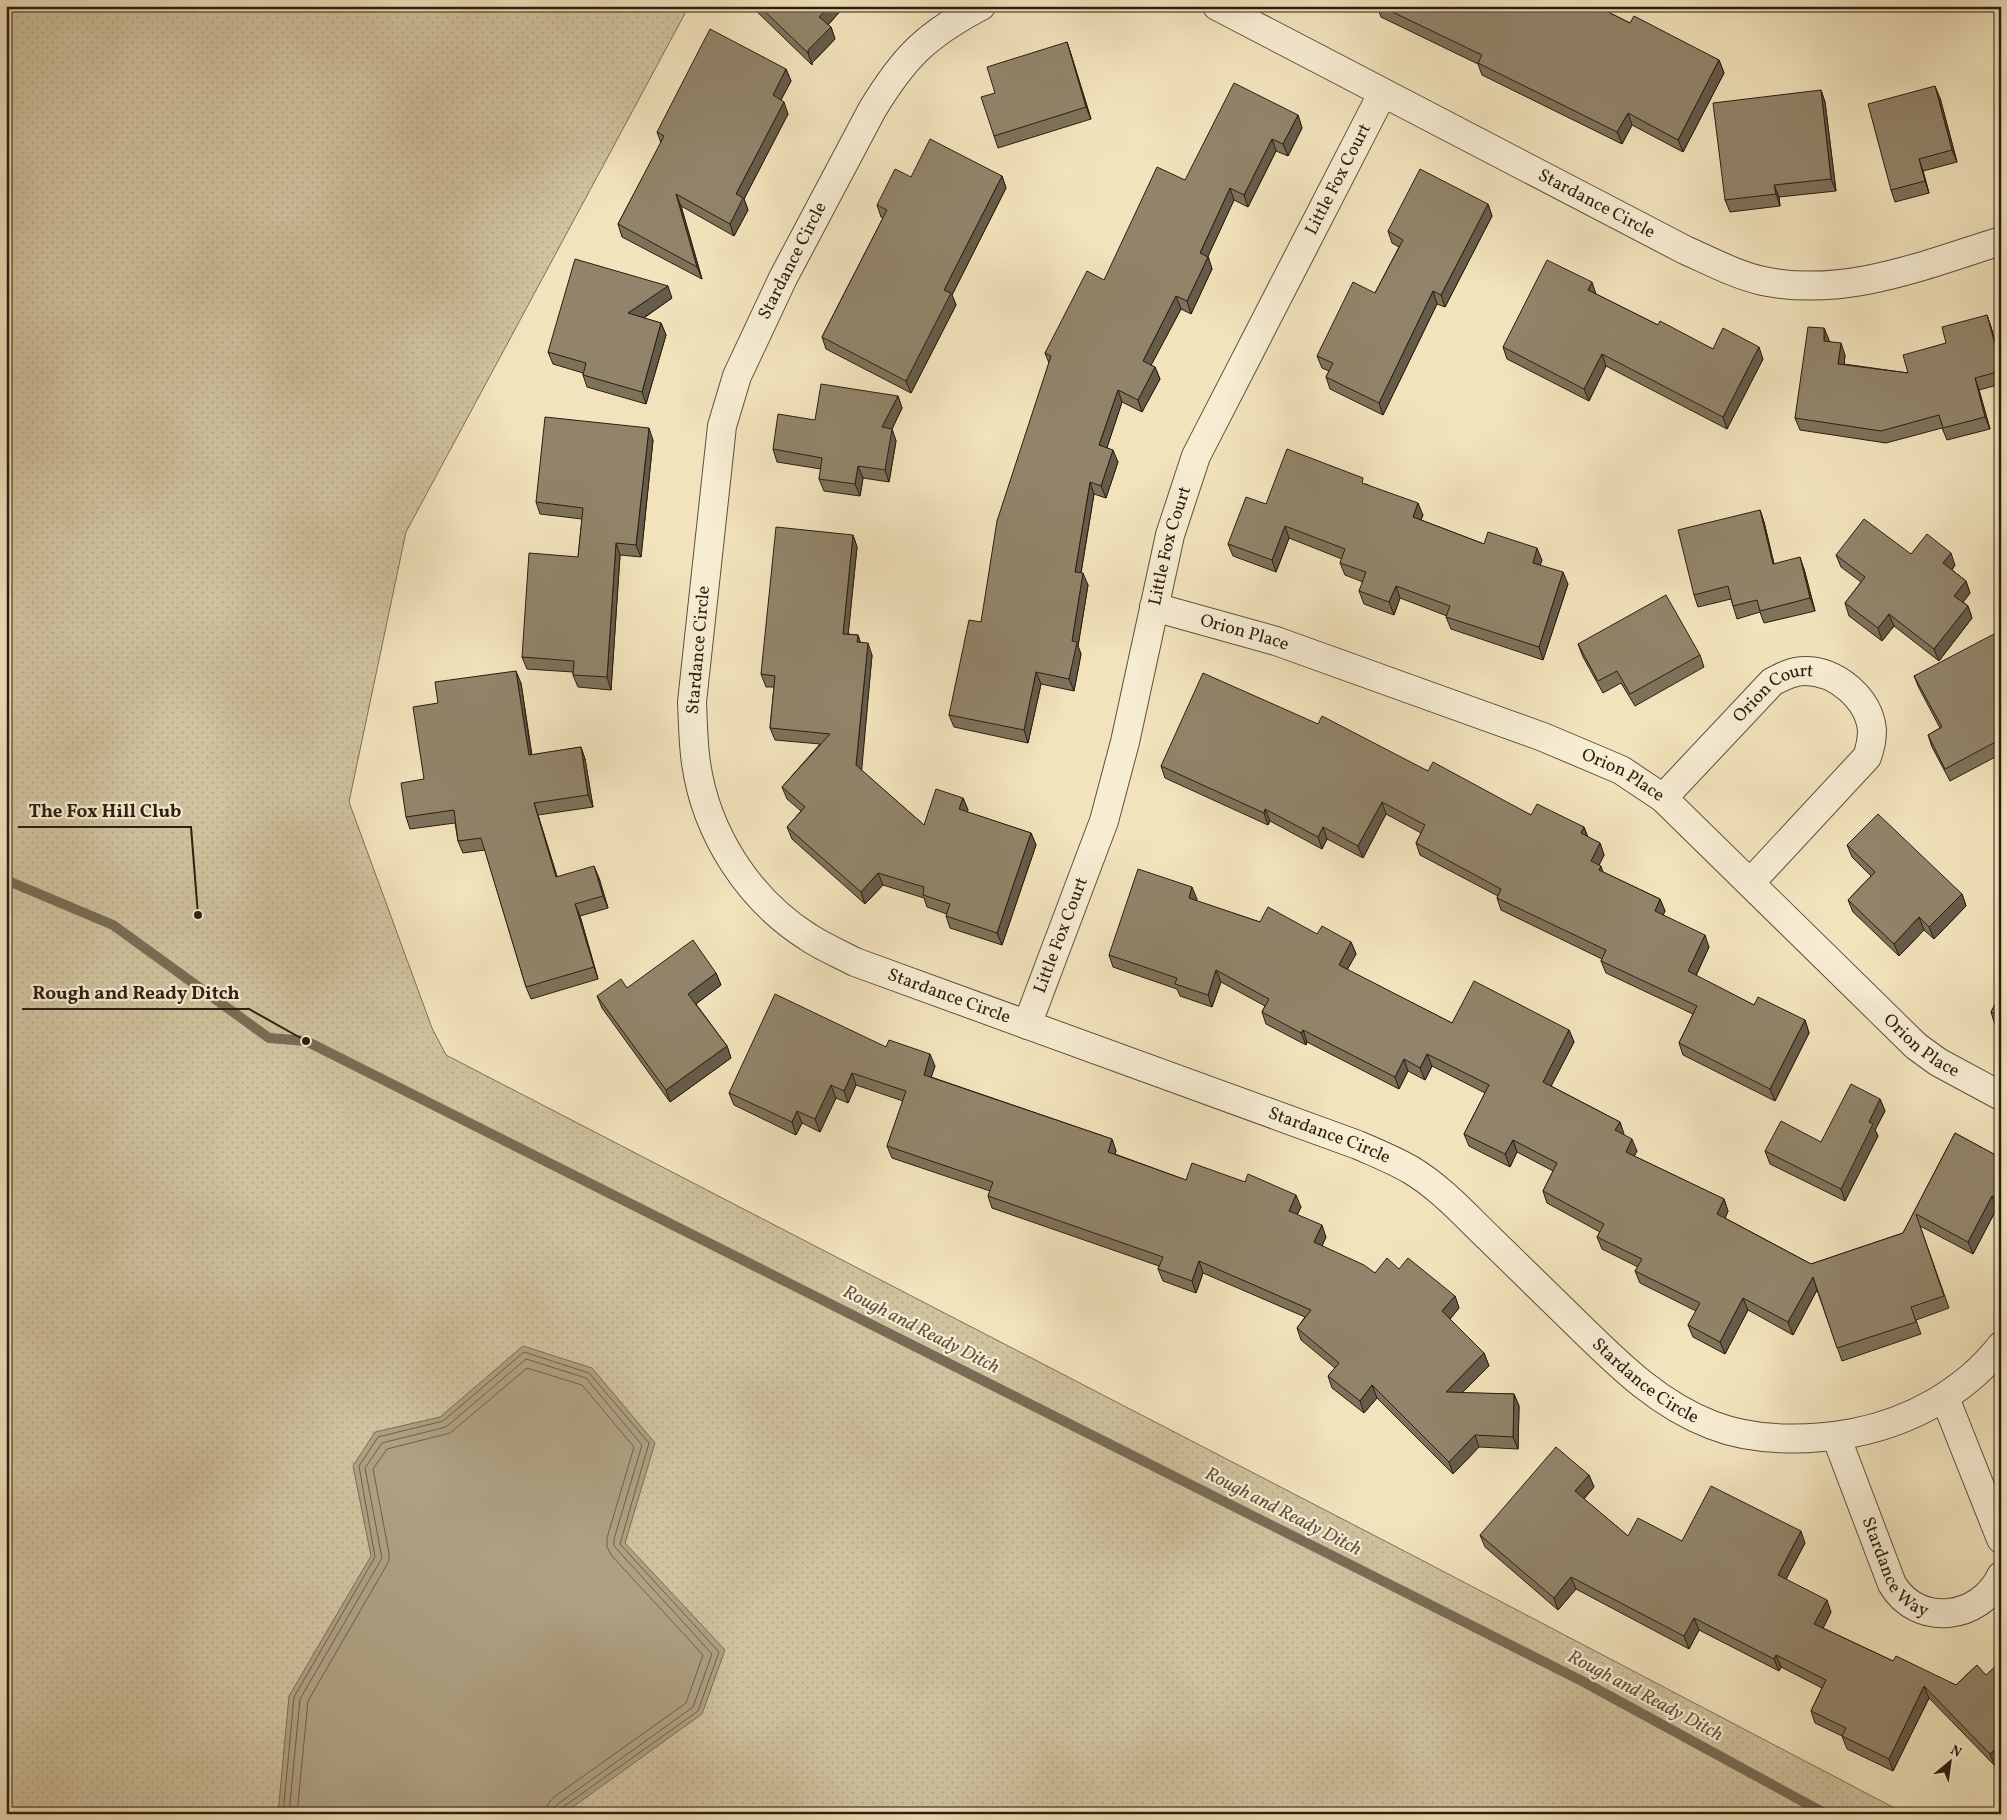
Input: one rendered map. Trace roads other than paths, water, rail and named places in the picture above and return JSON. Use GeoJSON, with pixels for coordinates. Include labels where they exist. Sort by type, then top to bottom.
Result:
{"type":"FeatureCollection","features":[{"type":"Feature","properties":{"kind":"street","name":"Stardance Circle"},"geometry":{"type":"LineString","coordinates":[[981,6],[931,37],[911,54],[892,78],[872,110],[783,278],[737,376],[722,426],[692,702],[693,733],[696,763],[702,792],[713,822],[725,848],[754,890],[780,916],[809,938],[855,962],[1358,1146],[1412,1171],[1461,1211],[1626,1372],[1646,1388],[1687,1414],[1712,1426],[1744,1434],[1788,1439],[1836,1436],[1888,1424],[1945,1398],[1972,1376],[2001,1346]]}},
{"type":"Feature","properties":{"kind":"street","name":"Stardance Circle"},"geometry":{"type":"LineString","coordinates":[[1217,6],[1382,94],[1685,250],[1725,268],[1762,280],[1812,286],[1851,283],[1892,275],[2001,241]]}},
{"type":"Feature","properties":{"kind":"street","name":"Little Fox Court"},"geometry":{"type":"LineString","coordinates":[[1027,1024],[1104,821],[1177,509],[1196,456],[1382,94]]}},
{"type":"Feature","properties":{"kind":"street","name":"Orion Place"},"geometry":{"type":"LineString","coordinates":[[1154,607],[1276,641],[1542,737],[1621,770],[1663,798],[1916,1046],[1938,1062],[2001,1096]]}},
{"type":"Feature","properties":{"kind":"street","name":"Orion Court"},"geometry":{"type":"LineString","coordinates":[[1663,798],[1772,682],[1789,674],[1815,672],[1836,680],[1850,689],[1864,707],[1870,722],[1872,737],[1867,757],[1750,883]]}},
{"type":"Feature","properties":{"kind":"street"},"geometry":{"type":"LineString","coordinates":[[1945,1398],[2001,1538]]}},
{"type":"Feature","properties":{"kind":"street","name":"Stardance Way"},"geometry":{"type":"LineString","coordinates":[[1836,1436],[1892,1584],[1903,1598],[1924,1610],[1936,1613],[1959,1612],[1972,1607],[1982,1600],[2001,1576]]}},
{"type":"Feature","properties":{"kind":"water"},"geometry":{"type":"Polygon","coordinates":[[[523,1346],[592,1368],[655,1443],[625,1543],[725,1650],[702,1714],[563,1814],[278,1814],[289,1696],[371,1556],[353,1466],[375,1432],[440,1417],[523,1346]]]}},
{"type":"Feature","properties":{"kind":"waterway","name":"Rough and Ready Ditch"},"geometry":{"type":"LineString","coordinates":[[6,880],[113,925],[269,1038],[306,1041],[1582,1681],[1826,1814]]}},
{"type":"Feature","properties":{"kind":"place","name":"The Fox Hill Club"},"geometry":{"type":"Point","coordinates":[198,915]}},
{"type":"Feature","properties":{"kind":"place","name":"Rough and Ready Ditch"},"geometry":{"type":"Point","coordinates":[306,1041]}}]}
